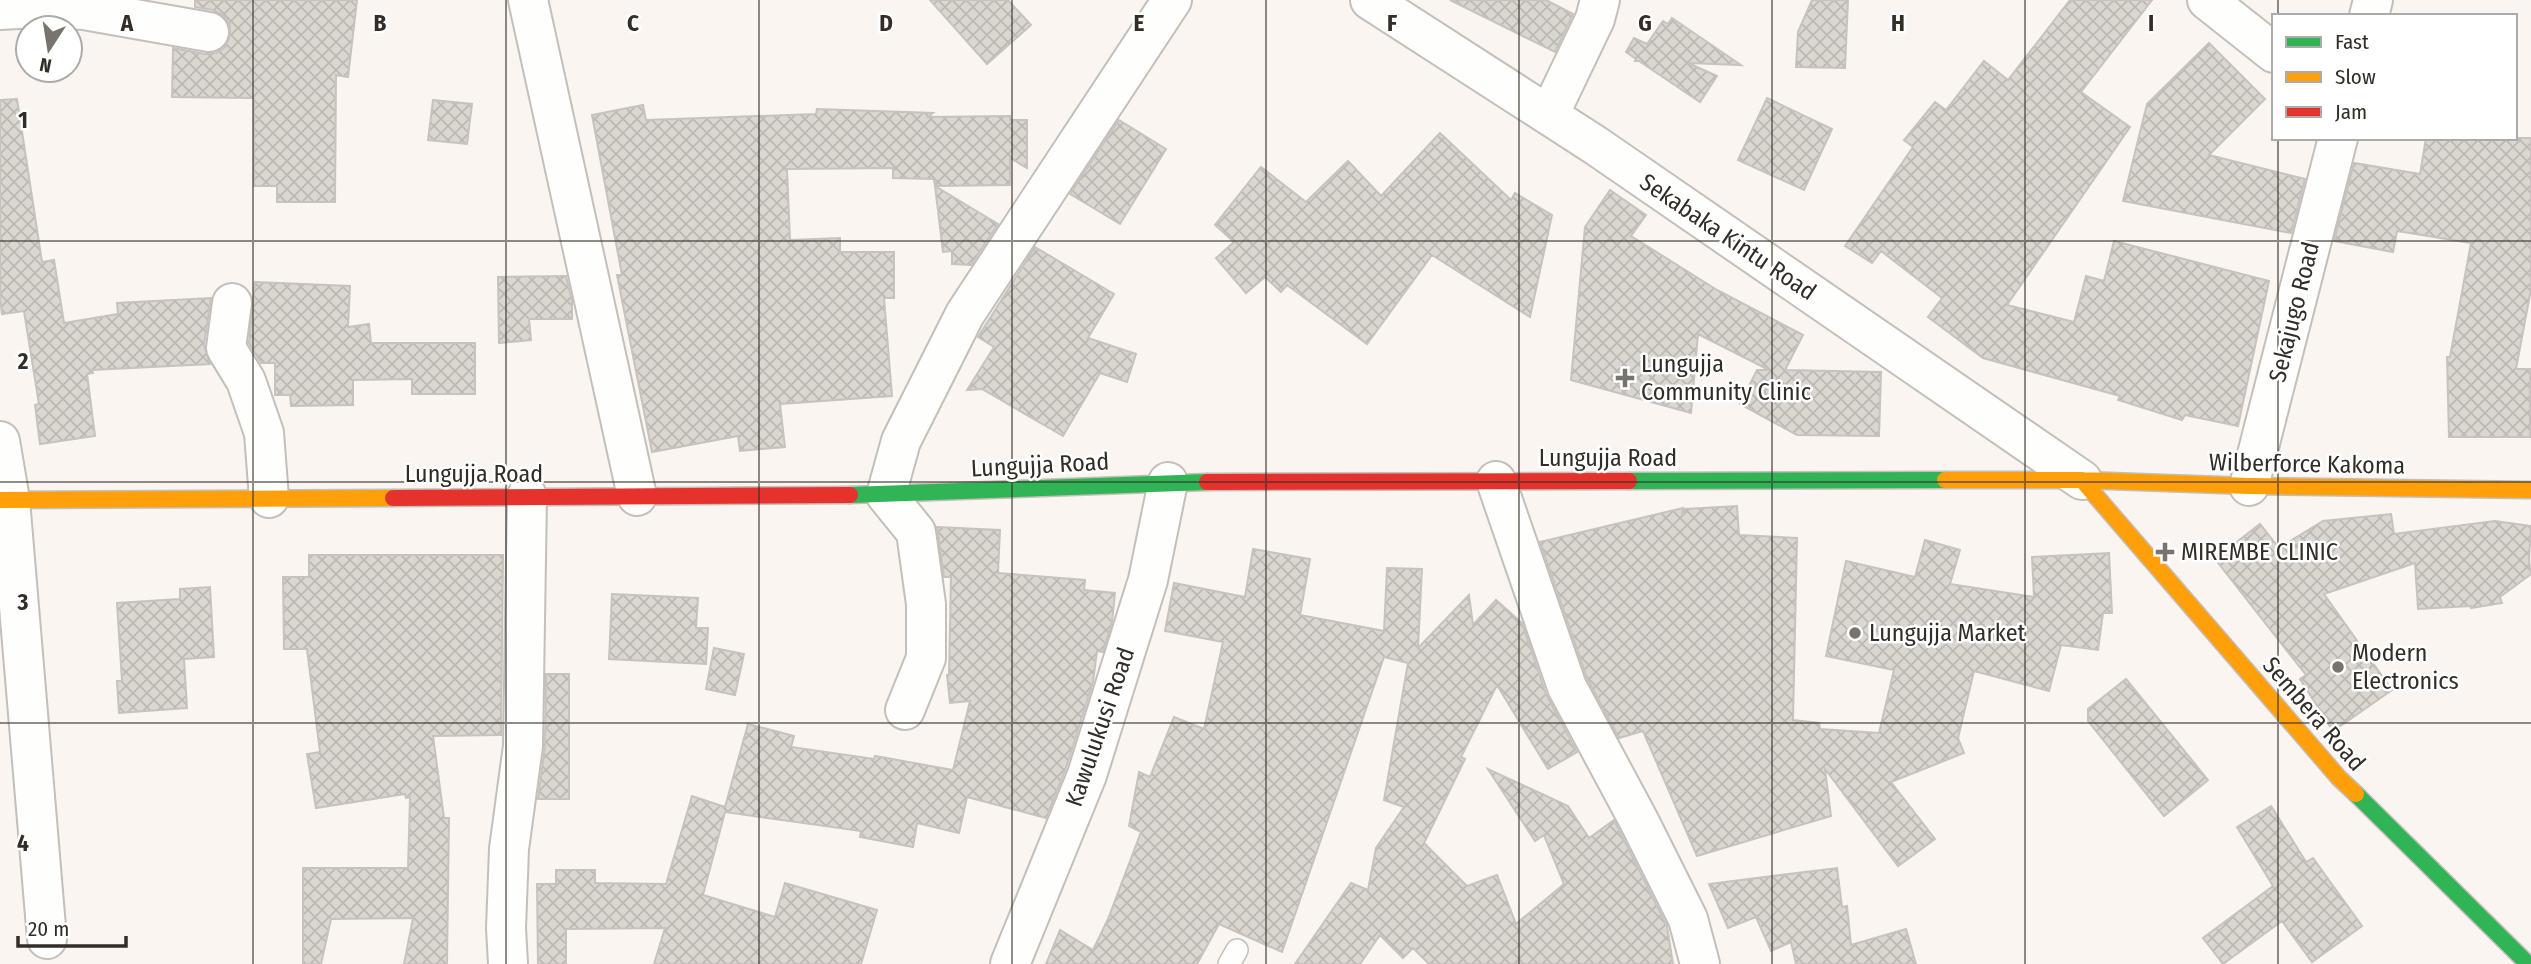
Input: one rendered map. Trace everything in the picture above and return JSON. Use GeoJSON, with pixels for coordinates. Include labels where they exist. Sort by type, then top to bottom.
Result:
{"type":"FeatureCollection","features":[{"type":"Feature","properties":{"kind":"street"},"geometry":{"type":"LineString","coordinates":[[528,0],[638,496]]}},
{"type":"Feature","properties":{"kind":"street"},"geometry":{"type":"LineString","coordinates":[[905,710],[926,658],[926,604],[916,532],[886,495],[901,441],[965,314],[1172,0]]}},
{"type":"Feature","properties":{"kind":"street","name":"Sekabaka Kintu Road"},"geometry":{"type":"LineString","coordinates":[[1370,0],[1549,115],[2081,480]]}},
{"type":"Feature","properties":{"kind":"street"},"geometry":{"type":"LineString","coordinates":[[1549,115],[1595,19],[1600,0]]}},
{"type":"Feature","properties":{"kind":"street"},"geometry":{"type":"LineString","coordinates":[[2207,0],[2272,50]]}},
{"type":"Feature","properties":{"kind":"street"},"geometry":{"type":"LineString","coordinates":[[0,10],[84,10],[209,32]]}},
{"type":"Feature","properties":{"kind":"street","name":"Sekajugo Road"},"geometry":{"type":"LineString","coordinates":[[2249,486],[2337,140]]}},
{"type":"Feature","properties":{"kind":"street"},"geometry":{"type":"LineString","coordinates":[[232,303],[226,348],[246,381],[264,433],[268,498]]}},
{"type":"Feature","properties":{"kind":"street"},"geometry":{"type":"LineString","coordinates":[[0,441],[47,939]]}},
{"type":"Feature","properties":{"kind":"street","name":"Lungujja Road"},"geometry":{"type":"LineString","coordinates":[[5,500],[886,495],[1168,482],[2081,480]]}},
{"type":"Feature","properties":{"kind":"street","name":"Wilberforce Kakoma"},"geometry":{"type":"LineString","coordinates":[[2081,480],[2249,486],[2531,490]]}},
{"type":"Feature","properties":{"kind":"street","name":"Sembera Road"},"geometry":{"type":"LineString","coordinates":[[2081,480],[2339,778],[2528,964]]}},
{"type":"Feature","properties":{"kind":"street"},"geometry":{"type":"LineString","coordinates":[[1496,481],[1567,687],[1688,919],[1700,964]]}},
{"type":"Feature","properties":{"kind":"street","name":"Kawulukusi Road"},"geometry":{"type":"LineString","coordinates":[[1010,964],[1087,775],[1148,580],[1168,482]]}},
{"type":"Feature","properties":{"kind":"street"},"geometry":{"type":"LineString","coordinates":[[508,964],[506,928],[509,849],[523,747],[527,496]]}},
{"type":"Feature","properties":{"kind":"building"},"geometry":{"type":"Polygon","coordinates":[[[195,0],[357,0],[348,77],[336,75],[335,202],[277,202],[277,186],[254,186],[254,98],[172,97],[173,48],[205,54],[216,53],[225,47],[230,36],[230,25],[224,16],[213,10],[195,7],[195,0]]]}},
{"type":"Feature","properties":{"kind":"building"},"geometry":{"type":"Polygon","coordinates":[[[930,0],[1008,0],[1031,25],[987,64],[930,0]]]}},
{"type":"Feature","properties":{"kind":"building"},"geometry":{"type":"Polygon","coordinates":[[[1450,0],[1546,0],[1573,14],[1555,52],[1450,0]]]}},
{"type":"Feature","properties":{"kind":"building"},"geometry":{"type":"Polygon","coordinates":[[[1812,0],[1848,0],[1845,68],[1796,67],[1798,32],[1812,0]]]}},
{"type":"Feature","properties":{"kind":"building"},"geometry":{"type":"Polygon","coordinates":[[[2070,0],[2152,0],[2081,92],[2130,127],[2007,305],[2074,322],[2086,276],[2104,281],[2114,241],[2269,281],[2238,426],[2185,415],[2182,420],[2118,400],[2120,396],[1983,358],[1928,317],[1942,298],[1881,251],[1872,263],[1845,246],[1913,147],[1904,140],[1935,102],[1946,110],[1984,61],[2008,80],[2070,0]]]}},
{"type":"Feature","properties":{"kind":"building"},"geometry":{"type":"Polygon","coordinates":[[[1672,18],[1741,65],[1688,63],[1717,76],[1700,102],[1639,61],[1635,61],[1636,59],[1626,52],[1634,38],[1647,44],[1663,21],[1668,24],[1672,18]]]}},
{"type":"Feature","properties":{"kind":"building"},"geometry":{"type":"Polygon","coordinates":[[[2209,43],[2265,99],[2209,155],[2305,179],[2291,233],[2123,201],[2147,104],[2209,43]]]}},
{"type":"Feature","properties":{"kind":"building"},"geometry":{"type":"Polygon","coordinates":[[[1767,98],[1832,129],[1804,190],[1738,160],[1767,98]]]}},
{"type":"Feature","properties":{"kind":"building"},"geometry":{"type":"Polygon","coordinates":[[[17,99],[42,262],[54,260],[64,323],[118,314],[117,303],[211,298],[204,345],[210,364],[92,370],[93,373],[87,374],[95,436],[40,444],[35,405],[39,404],[24,311],[2,314],[0,100],[17,99]]]}},
{"type":"Feature","properties":{"kind":"building"},"geometry":{"type":"Polygon","coordinates":[[[433,100],[472,104],[467,144],[428,140],[433,100]]]}},
{"type":"Feature","properties":{"kind":"building"},"geometry":{"type":"Polygon","coordinates":[[[643,105],[646,120],[816,114],[817,109],[933,113],[928,117],[1010,116],[1010,120],[1027,120],[1027,168],[1010,158],[1010,185],[935,186],[934,179],[893,178],[893,168],[787,169],[790,240],[840,238],[840,252],[894,252],[894,298],[884,298],[892,396],[780,404],[785,447],[740,451],[738,436],[652,452],[617,275],[622,275],[592,115],[643,105]]]}},
{"type":"Feature","properties":{"kind":"building"},"geometry":{"type":"Polygon","coordinates":[[[1119,120],[1166,149],[1120,224],[1070,194],[1119,120]]]}},
{"type":"Feature","properties":{"kind":"building"},"geometry":{"type":"Polygon","coordinates":[[[1440,133],[1511,200],[1515,193],[1552,215],[1530,317],[1432,255],[1367,344],[1287,285],[1281,292],[1265,277],[1246,293],[1216,258],[1234,242],[1215,225],[1261,167],[1306,202],[1348,161],[1381,196],[1440,133]]]}},
{"type":"Feature","properties":{"kind":"building"},"geometry":{"type":"Polygon","coordinates":[[[2531,138],[2531,289],[2516,369],[2530,369],[2530,437],[2449,437],[2447,357],[2450,357],[2471,243],[2397,231],[2393,252],[2334,241],[2354,163],[2420,174],[2426,140],[2531,138]]]}},
{"type":"Feature","properties":{"kind":"building"},"geometry":{"type":"Polygon","coordinates":[[[935,186],[998,224],[971,265],[952,264],[952,251],[943,252],[935,186]]]}},
{"type":"Feature","properties":{"kind":"building"},"geometry":{"type":"Polygon","coordinates":[[[1610,190],[1646,215],[1631,236],[1717,290],[1803,335],[1785,370],[1881,372],[1879,436],[1797,435],[1740,404],[1757,370],[1769,370],[1698,334],[1691,413],[1571,380],[1585,227],[1610,190]]]}},
{"type":"Feature","properties":{"kind":"building"},"geometry":{"type":"Polygon","coordinates":[[[1035,247],[1114,294],[1088,338],[1136,354],[1127,382],[1100,373],[1063,436],[982,389],[967,390],[994,347],[978,337],[1035,247]]]}},
{"type":"Feature","properties":{"kind":"building"},"geometry":{"type":"Polygon","coordinates":[[[566,276],[572,301],[572,319],[529,319],[531,340],[499,343],[498,277],[566,276]]]}},
{"type":"Feature","properties":{"kind":"building"},"geometry":{"type":"Polygon","coordinates":[[[255,282],[350,286],[348,327],[369,324],[371,343],[475,343],[475,394],[412,394],[412,379],[353,380],[353,405],[291,406],[290,395],[275,395],[275,363],[261,363],[249,343],[255,282]]]}},
{"type":"Feature","properties":{"kind":"building"},"geometry":{"type":"Polygon","coordinates":[[[1737,506],[1739,535],[1797,538],[1793,720],[1819,723],[1820,729],[1879,733],[1894,670],[1826,656],[1846,561],[1915,577],[1925,540],[1960,550],[1950,584],[2034,597],[2032,557],[2109,553],[2112,613],[2103,613],[2098,650],[2061,645],[2049,691],[1974,671],[1958,738],[1964,753],[1891,782],[1935,839],[1898,866],[1825,769],[1831,816],[1697,856],[1643,731],[1619,738],[1587,678],[1540,542],[1683,508],[1682,516],[1685,509],[1737,506]]]}},
{"type":"Feature","properties":{"kind":"building"},"geometry":{"type":"Polygon","coordinates":[[[2391,514],[2394,534],[2495,521],[2531,526],[2531,574],[2500,597],[2502,603],[2471,608],[2418,609],[2415,563],[2324,594],[2392,690],[2333,731],[2300,679],[2306,675],[2215,559],[2260,524],[2279,548],[2323,521],[2391,514]]]}},
{"type":"Feature","properties":{"kind":"building"},"geometry":{"type":"Polygon","coordinates":[[[937,527],[1000,530],[998,573],[1085,580],[1084,590],[1115,593],[1112,622],[1103,652],[1097,651],[1093,682],[1066,768],[1046,818],[967,797],[959,833],[917,823],[913,847],[860,837],[861,831],[725,812],[703,895],[775,917],[785,883],[877,910],[861,964],[654,964],[665,928],[566,929],[566,964],[538,964],[537,884],[556,884],[556,870],[595,870],[595,883],[666,884],[692,796],[725,807],[748,724],[794,736],[791,747],[874,759],[875,756],[953,770],[970,701],[950,703],[947,675],[951,577],[944,577],[937,527]]]}},
{"type":"Feature","properties":{"kind":"building"},"geometry":{"type":"Polygon","coordinates":[[[1253,549],[1310,559],[1300,615],[1384,631],[1387,568],[1422,569],[1418,648],[1469,595],[1473,625],[1496,600],[1522,623],[1546,694],[1577,752],[1548,769],[1497,685],[1461,757],[1465,759],[1424,843],[1467,886],[1497,875],[1516,924],[1564,884],[1544,835],[1535,841],[1488,769],[1568,806],[1589,838],[1614,820],[1667,926],[1673,964],[1429,964],[1413,948],[1403,958],[1380,935],[1360,964],[1295,964],[1351,883],[1368,890],[1376,848],[1404,807],[1384,800],[1408,663],[1384,657],[1282,952],[1219,924],[1197,964],[1046,964],[1060,930],[1093,950],[1108,919],[1141,832],[1129,826],[1139,772],[1150,777],[1174,717],[1204,729],[1223,642],[1165,631],[1174,583],[1245,597],[1253,549]]]}},
{"type":"Feature","properties":{"kind":"building"},"geometry":{"type":"Polygon","coordinates":[[[309,555],[503,555],[501,735],[433,736],[444,818],[449,818],[447,964],[404,964],[413,918],[331,919],[321,964],[303,964],[303,868],[408,868],[410,797],[406,798],[405,794],[316,808],[307,754],[320,752],[307,649],[284,649],[283,577],[309,577],[309,555]]]}},
{"type":"Feature","properties":{"kind":"building"},"geometry":{"type":"Polygon","coordinates":[[[210,587],[214,657],[184,659],[187,708],[119,713],[117,681],[122,681],[117,603],[180,599],[180,589],[210,587]]]}},
{"type":"Feature","properties":{"kind":"building"},"geometry":{"type":"Polygon","coordinates":[[[612,594],[698,598],[696,628],[708,628],[706,664],[609,659],[612,594]]]}},
{"type":"Feature","properties":{"kind":"building"},"geometry":{"type":"Polygon","coordinates":[[[714,648],[744,654],[735,695],[706,689],[714,648]]]}},
{"type":"Feature","properties":{"kind":"building"},"geometry":{"type":"Polygon","coordinates":[[[546,674],[569,674],[569,799],[538,799],[545,746],[546,674]]]}},
{"type":"Feature","properties":{"kind":"building"},"geometry":{"type":"Polygon","coordinates":[[[2126,679],[2208,780],[2164,816],[2088,721],[2088,709],[2126,679]]]}},
{"type":"Feature","properties":{"kind":"building"},"geometry":{"type":"Polygon","coordinates":[[[2271,806],[2306,862],[2313,858],[2362,926],[2312,962],[2282,921],[2223,964],[2203,938],[2273,886],[2237,827],[2271,806]]]}},
{"type":"Feature","properties":{"kind":"building"},"geometry":{"type":"Polygon","coordinates":[[[1837,868],[1842,907],[1847,906],[1851,945],[1906,929],[1916,964],[1796,964],[1791,942],[1771,951],[1756,917],[1728,928],[1709,884],[1837,868]]]}},
{"type":"Feature","properties":{"kind":"traffic: fast"},"geometry":{"type":"LineString","coordinates":[[1629,481],[1945,480]]}},
{"type":"Feature","properties":{"kind":"traffic: fast"},"geometry":{"type":"LineString","coordinates":[[850,495],[1207,482]]}},
{"type":"Feature","properties":{"kind":"traffic: fast"},"geometry":{"type":"LineString","coordinates":[[2356,794],[2528,964]]}},
{"type":"Feature","properties":{"kind":"traffic: slow"},"geometry":{"type":"LineString","coordinates":[[1945,480],[2082,480],[2249,486],[2531,490]]}},
{"type":"Feature","properties":{"kind":"traffic: slow"},"geometry":{"type":"LineString","coordinates":[[2082,480],[2339,778],[2356,794]]}},
{"type":"Feature","properties":{"kind":"traffic: slow"},"geometry":{"type":"LineString","coordinates":[[0,500],[393,498]]}},
{"type":"Feature","properties":{"kind":"traffic: jam"},"geometry":{"type":"LineString","coordinates":[[1207,482],[1629,481]]}},
{"type":"Feature","properties":{"kind":"traffic: jam"},"geometry":{"type":"LineString","coordinates":[[393,498],[850,495]]}},
{"type":"Feature","properties":{"kind":"place","name":"Lungujja Community Clinic"},"geometry":{"type":"Point","coordinates":[1625,378]}},
{"type":"Feature","properties":{"kind":"place","name":"MIREMBE CLINIC"},"geometry":{"type":"Point","coordinates":[2165,552]}},
{"type":"Feature","properties":{"kind":"place","name":"Lungujja Market"},"geometry":{"type":"Point","coordinates":[1855,633]}},
{"type":"Feature","properties":{"kind":"place","name":"Modern Electronics"},"geometry":{"type":"Point","coordinates":[2338,667]}}]}
